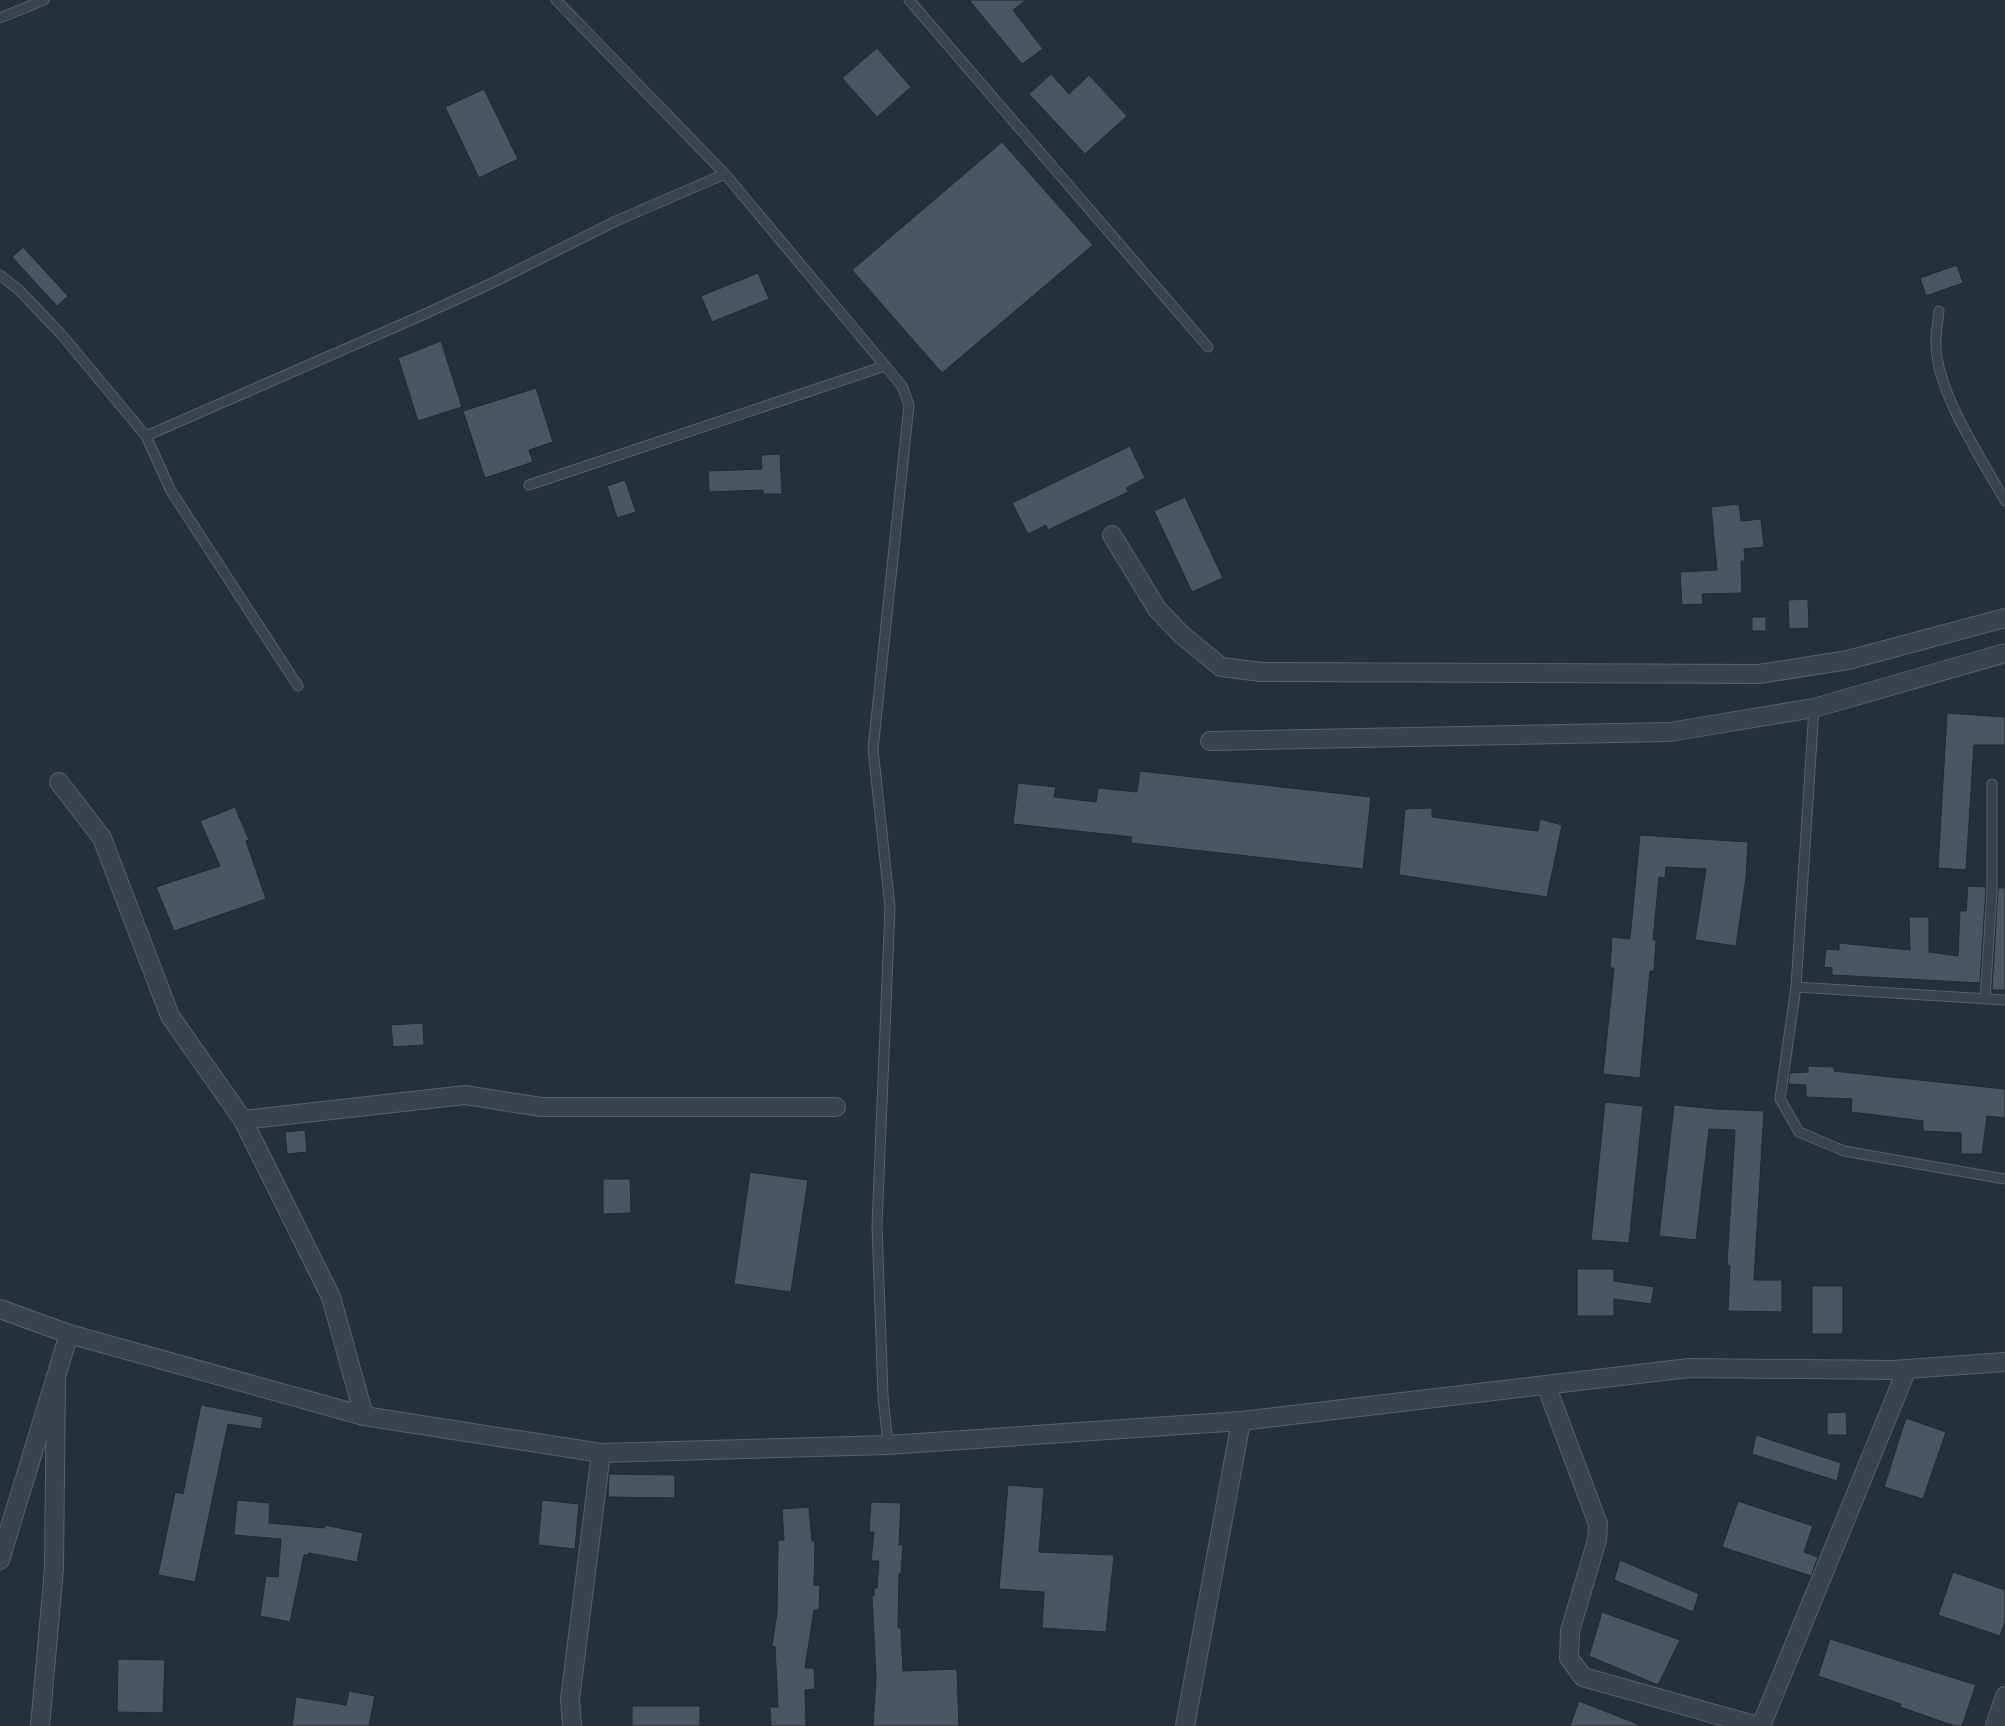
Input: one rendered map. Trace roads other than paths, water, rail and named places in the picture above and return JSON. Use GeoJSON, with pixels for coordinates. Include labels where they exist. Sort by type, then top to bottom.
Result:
{"type":"FeatureCollection","features":[{"type":"Feature","properties":{"kind":"street"},"geometry":{"type":"LineString","coordinates":[[1112,535],[1157,609],[1182,635],[1221,667],[1261,672],[1759,674],[1848,660],[2005,618]]}},
{"type":"Feature","properties":{"kind":"street"},"geometry":{"type":"LineString","coordinates":[[1210,741],[1670,732],[1814,708],[2005,653]]}},
{"type":"Feature","properties":{"kind":"street"},"geometry":{"type":"LineString","coordinates":[[59,782],[102,838],[170,1016],[243,1120],[331,1297],[364,1416]]}},
{"type":"Feature","properties":{"kind":"street"},"geometry":{"type":"LineString","coordinates":[[243,1120],[466,1095],[541,1107],[836,1107]]}},
{"type":"Feature","properties":{"kind":"street"},"geometry":{"type":"LineString","coordinates":[[0,1309],[69,1334],[364,1416],[601,1453],[888,1445],[1241,1421],[1690,1368],[1907,1369],[2005,1362]]}},
{"type":"Feature","properties":{"kind":"street"},"geometry":{"type":"LineString","coordinates":[[0,1560],[69,1334]]}},
{"type":"Feature","properties":{"kind":"street"},"geometry":{"type":"LineString","coordinates":[[1761,1726],[1907,1369]]}},
{"type":"Feature","properties":{"kind":"street"},"geometry":{"type":"LineString","coordinates":[[40,1726],[54,1569],[56,1379]]}},
{"type":"Feature","properties":{"kind":"street"},"geometry":{"type":"LineString","coordinates":[[1546,1385],[1598,1524],[1597,1540],[1570,1631],[1569,1658],[1584,1677],[1757,1726]]}},
{"type":"Feature","properties":{"kind":"street"},"geometry":{"type":"LineString","coordinates":[[1185,1726],[1241,1421]]}},
{"type":"Feature","properties":{"kind":"street"},"geometry":{"type":"LineString","coordinates":[[572,1726],[570,1699],[601,1453]]}},
{"type":"Feature","properties":{"kind":"street"},"geometry":{"type":"LineString","coordinates":[[1995,1726],[2005,1696]]}},
{"type":"Feature","properties":{"kind":"lane"},"geometry":{"type":"LineString","coordinates":[[0,18],[44,0]]}},
{"type":"Feature","properties":{"kind":"lane"},"geometry":{"type":"LineString","coordinates":[[556,0],[725,174],[902,386],[909,405],[873,749],[890,907],[877,1226],[883,1396],[888,1445]]}},
{"type":"Feature","properties":{"kind":"lane"},"geometry":{"type":"LineString","coordinates":[[909,0],[1208,347]]}},
{"type":"Feature","properties":{"kind":"lane"},"geometry":{"type":"LineString","coordinates":[[146,436],[416,318],[490,284],[616,221],[725,174]]}},
{"type":"Feature","properties":{"kind":"lane"},"geometry":{"type":"LineString","coordinates":[[0,275],[19,290],[61,334],[146,436],[171,491],[298,686]]}},
{"type":"Feature","properties":{"kind":"lane"},"geometry":{"type":"LineString","coordinates":[[1939,311],[1936,345],[1940,370],[1950,399],[2005,501]]}},
{"type":"Feature","properties":{"kind":"lane"},"geometry":{"type":"LineString","coordinates":[[529,485],[885,366]]}},
{"type":"Feature","properties":{"kind":"lane"},"geometry":{"type":"LineString","coordinates":[[1814,708],[1796,987],[1780,1099],[1798,1132],[1844,1151],[2005,1179]]}},
{"type":"Feature","properties":{"kind":"lane"},"geometry":{"type":"LineString","coordinates":[[1985,999],[1992,891],[1992,784]]}},
{"type":"Feature","properties":{"kind":"lane"},"geometry":{"type":"LineString","coordinates":[[1796,987],[2005,1000]]}}]}
